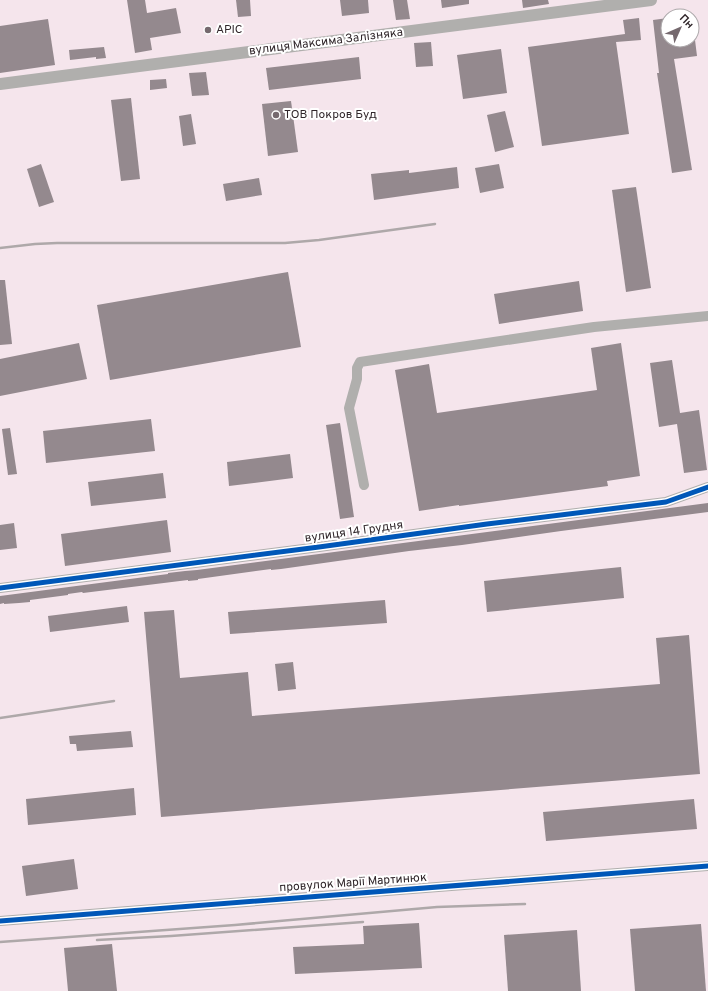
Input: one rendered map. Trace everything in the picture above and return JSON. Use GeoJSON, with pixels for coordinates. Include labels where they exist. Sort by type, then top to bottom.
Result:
{"type":"FeatureCollection","features":[{"type":"Feature","properties":{"kind":"street","name":"вулиця Максима Залізняка"},"geometry":{"type":"LineString","coordinates":[[0,84],[632,1],[651,0]]}},
{"type":"Feature","properties":{"kind":"street"},"geometry":{"type":"LineString","coordinates":[[364,485],[349,408],[357,378],[357,368],[360,362],[594,327],[708,316]]}},
{"type":"Feature","properties":{"kind":"street","name":"вулиця 14 Грудня"},"geometry":{"type":"LineString","coordinates":[[0,588],[666,502],[708,487]]}},
{"type":"Feature","properties":{"kind":"street","name":"провулок Марії Мартинюк"},"geometry":{"type":"LineString","coordinates":[[0,921],[708,866]]}},
{"type":"Feature","properties":{"kind":"building"},"geometry":{"type":"Polygon","coordinates":[[[127,0],[145,0],[147,13],[176,8],[181,33],[150,38],[152,50],[135,53],[127,0]]]}},
{"type":"Feature","properties":{"kind":"building"},"geometry":{"type":"Polygon","coordinates":[[[236,0],[250,0],[251,16],[238,17],[236,0]]]}},
{"type":"Feature","properties":{"kind":"building"},"geometry":{"type":"Polygon","coordinates":[[[340,0],[368,0],[369,13],[342,16],[340,0]]]}},
{"type":"Feature","properties":{"kind":"building"},"geometry":{"type":"Polygon","coordinates":[[[393,0],[407,0],[410,19],[396,20],[393,0]]]}},
{"type":"Feature","properties":{"kind":"building"},"geometry":{"type":"Polygon","coordinates":[[[441,0],[469,0],[469,4],[442,8],[441,0]]]}},
{"type":"Feature","properties":{"kind":"building"},"geometry":{"type":"Polygon","coordinates":[[[522,0],[548,0],[549,4],[523,8],[522,0]]]}},
{"type":"Feature","properties":{"kind":"building"},"geometry":{"type":"Polygon","coordinates":[[[639,18],[641,40],[616,42],[629,134],[542,146],[528,47],[625,34],[623,20],[639,18]]]}},
{"type":"Feature","properties":{"kind":"building"},"geometry":{"type":"Polygon","coordinates":[[[48,19],[55,65],[0,73],[0,26],[48,19]]]}},
{"type":"Feature","properties":{"kind":"building"},"geometry":{"type":"Polygon","coordinates":[[[660,19],[660,48],[696,48],[697,56],[674,59],[692,170],[672,173],[657,73],[659,73],[653,20],[660,19]]]}},
{"type":"Feature","properties":{"kind":"building"},"geometry":{"type":"Polygon","coordinates":[[[431,42],[433,66],[416,67],[414,43],[431,42]]]}},
{"type":"Feature","properties":{"kind":"building"},"geometry":{"type":"Polygon","coordinates":[[[104,47],[106,58],[96,59],[96,57],[70,60],[69,50],[104,47]]]}},
{"type":"Feature","properties":{"kind":"building"},"geometry":{"type":"Polygon","coordinates":[[[501,49],[507,93],[463,99],[457,55],[501,49]]]}},
{"type":"Feature","properties":{"kind":"building"},"geometry":{"type":"Polygon","coordinates":[[[359,57],[361,79],[269,90],[266,68],[359,57]]]}},
{"type":"Feature","properties":{"kind":"building"},"geometry":{"type":"Polygon","coordinates":[[[206,72],[209,95],[192,96],[189,73],[206,72]]]}},
{"type":"Feature","properties":{"kind":"building"},"geometry":{"type":"Polygon","coordinates":[[[166,79],[167,88],[150,90],[150,80],[166,79]]]}},
{"type":"Feature","properties":{"kind":"building"},"geometry":{"type":"Polygon","coordinates":[[[131,98],[140,179],[121,181],[111,100],[131,98]]]}},
{"type":"Feature","properties":{"kind":"building"},"geometry":{"type":"Polygon","coordinates":[[[291,101],[298,152],[268,156],[262,104],[291,101]]]}},
{"type":"Feature","properties":{"kind":"building"},"geometry":{"type":"Polygon","coordinates":[[[505,111],[514,147],[495,152],[487,115],[505,111]]]}},
{"type":"Feature","properties":{"kind":"building"},"geometry":{"type":"Polygon","coordinates":[[[191,114],[196,144],[183,146],[179,116],[191,114]]]}},
{"type":"Feature","properties":{"kind":"building"},"geometry":{"type":"Polygon","coordinates":[[[41,164],[54,202],[39,207],[27,169],[41,164]]]}},
{"type":"Feature","properties":{"kind":"building"},"geometry":{"type":"Polygon","coordinates":[[[499,164],[504,188],[480,193],[475,168],[499,164]]]}},
{"type":"Feature","properties":{"kind":"building"},"geometry":{"type":"Polygon","coordinates":[[[457,167],[459,188],[374,200],[371,174],[409,170],[409,173],[457,167]]]}},
{"type":"Feature","properties":{"kind":"building"},"geometry":{"type":"Polygon","coordinates":[[[259,178],[262,195],[226,201],[223,184],[259,178]]]}},
{"type":"Feature","properties":{"kind":"building"},"geometry":{"type":"Polygon","coordinates":[[[636,187],[651,288],[626,292],[612,190],[636,187]]]}},
{"type":"Feature","properties":{"kind":"building"},"geometry":{"type":"Polygon","coordinates":[[[288,272],[301,347],[110,380],[97,305],[288,272]]]}},
{"type":"Feature","properties":{"kind":"building"},"geometry":{"type":"Polygon","coordinates":[[[0,280],[5,280],[12,344],[0,345],[0,280]]]}},
{"type":"Feature","properties":{"kind":"building"},"geometry":{"type":"Polygon","coordinates":[[[579,281],[583,311],[499,324],[494,294],[579,281]]]}},
{"type":"Feature","properties":{"kind":"building"},"geometry":{"type":"Polygon","coordinates":[[[79,343],[87,379],[0,396],[0,359],[79,343]]]}},
{"type":"Feature","properties":{"kind":"building"},"geometry":{"type":"Polygon","coordinates":[[[621,343],[640,476],[607,481],[608,486],[419,511],[395,370],[429,364],[437,413],[597,390],[591,348],[621,343]]]}},
{"type":"Feature","properties":{"kind":"building"},"geometry":{"type":"Polygon","coordinates":[[[672,360],[680,413],[699,410],[707,470],[684,473],[677,424],[659,427],[650,363],[672,360]]]}},
{"type":"Feature","properties":{"kind":"building"},"geometry":{"type":"Polygon","coordinates":[[[151,419],[155,451],[46,463],[43,431],[151,419]]]}},
{"type":"Feature","properties":{"kind":"building"},"geometry":{"type":"Polygon","coordinates":[[[340,423],[354,517],[340,519],[326,425],[340,423]]]}},
{"type":"Feature","properties":{"kind":"building"},"geometry":{"type":"Polygon","coordinates":[[[10,428],[17,474],[8,475],[2,429],[10,428]]]}},
{"type":"Feature","properties":{"kind":"building"},"geometry":{"type":"Polygon","coordinates":[[[290,454],[293,478],[229,486],[227,462],[290,454]]]}},
{"type":"Feature","properties":{"kind":"building"},"geometry":{"type":"Polygon","coordinates":[[[163,473],[166,498],[91,506],[88,482],[163,473]]]}},
{"type":"Feature","properties":{"kind":"building"},"geometry":{"type":"Polygon","coordinates":[[[708,503],[708,512],[281,569],[271,569],[198,580],[82,592],[30,600],[30,602],[0,604],[0,596],[708,503]]]}},
{"type":"Feature","properties":{"kind":"building"},"geometry":{"type":"Polygon","coordinates":[[[167,520],[171,552],[65,566],[61,534],[167,520]]]}},
{"type":"Feature","properties":{"kind":"building"},"geometry":{"type":"Polygon","coordinates":[[[14,523],[17,548],[0,550],[0,525],[14,523]]]}},
{"type":"Feature","properties":{"kind":"building"},"geometry":{"type":"Polygon","coordinates":[[[621,567],[624,598],[487,612],[484,581],[621,567]]]}},
{"type":"Feature","properties":{"kind":"building"},"geometry":{"type":"Polygon","coordinates":[[[385,600],[387,623],[230,634],[228,612],[385,600]]]}},
{"type":"Feature","properties":{"kind":"building"},"geometry":{"type":"Polygon","coordinates":[[[127,606],[129,622],[50,632],[48,616],[127,606]]]}},
{"type":"Feature","properties":{"kind":"building"},"geometry":{"type":"Polygon","coordinates":[[[174,610],[180,678],[248,672],[252,716],[660,684],[656,638],[689,635],[700,774],[161,817],[144,612],[174,610]]]}},
{"type":"Feature","properties":{"kind":"building"},"geometry":{"type":"Polygon","coordinates":[[[293,662],[296,689],[278,691],[275,664],[293,662]]]}},
{"type":"Feature","properties":{"kind":"building"},"geometry":{"type":"Polygon","coordinates":[[[131,731],[133,747],[77,751],[76,744],[70,744],[69,736],[131,731]]]}},
{"type":"Feature","properties":{"kind":"building"},"geometry":{"type":"Polygon","coordinates":[[[134,788],[136,815],[28,825],[26,799],[134,788]]]}},
{"type":"Feature","properties":{"kind":"building"},"geometry":{"type":"Polygon","coordinates":[[[694,799],[697,829],[546,841],[543,812],[694,799]]]}},
{"type":"Feature","properties":{"kind":"building"},"geometry":{"type":"Polygon","coordinates":[[[74,859],[78,889],[26,896],[22,866],[74,859]]]}},
{"type":"Feature","properties":{"kind":"building"},"geometry":{"type":"Polygon","coordinates":[[[419,923],[422,968],[295,974],[293,947],[364,944],[363,926],[419,923]]]}},
{"type":"Feature","properties":{"kind":"building"},"geometry":{"type":"Polygon","coordinates":[[[701,924],[706,991],[635,991],[630,929],[701,924]]]}},
{"type":"Feature","properties":{"kind":"building"},"geometry":{"type":"Polygon","coordinates":[[[577,930],[581,991],[508,991],[504,935],[577,930]]]}},
{"type":"Feature","properties":{"kind":"building"},"geometry":{"type":"Polygon","coordinates":[[[112,944],[117,991],[68,991],[64,948],[112,944]]]}},
{"type":"Feature","properties":{"kind":"railway"},"geometry":{"type":"LineString","coordinates":[[0,248],[57,243],[285,243],[319,240],[435,224]]}},
{"type":"Feature","properties":{"kind":"railway"},"geometry":{"type":"LineString","coordinates":[[0,718],[114,701]]}},
{"type":"Feature","properties":{"kind":"railway"},"geometry":{"type":"LineString","coordinates":[[0,942],[235,925],[437,907],[525,904]]}},
{"type":"Feature","properties":{"kind":"railway"},"geometry":{"type":"LineString","coordinates":[[97,940],[363,922]]}},
{"type":"Feature","properties":{"kind":"cycle path"},"geometry":{"type":"LineString","coordinates":[[0,588],[666,502],[708,487]]}},
{"type":"Feature","properties":{"kind":"cycle path"},"geometry":{"type":"LineString","coordinates":[[0,921],[708,866]]}},
{"type":"Feature","properties":{"kind":"place","name":"АРІС"},"geometry":{"type":"Point","coordinates":[208,30]}},
{"type":"Feature","properties":{"kind":"place","name":"ТОВ Покров Буд"},"geometry":{"type":"Point","coordinates":[276,115]}}]}
